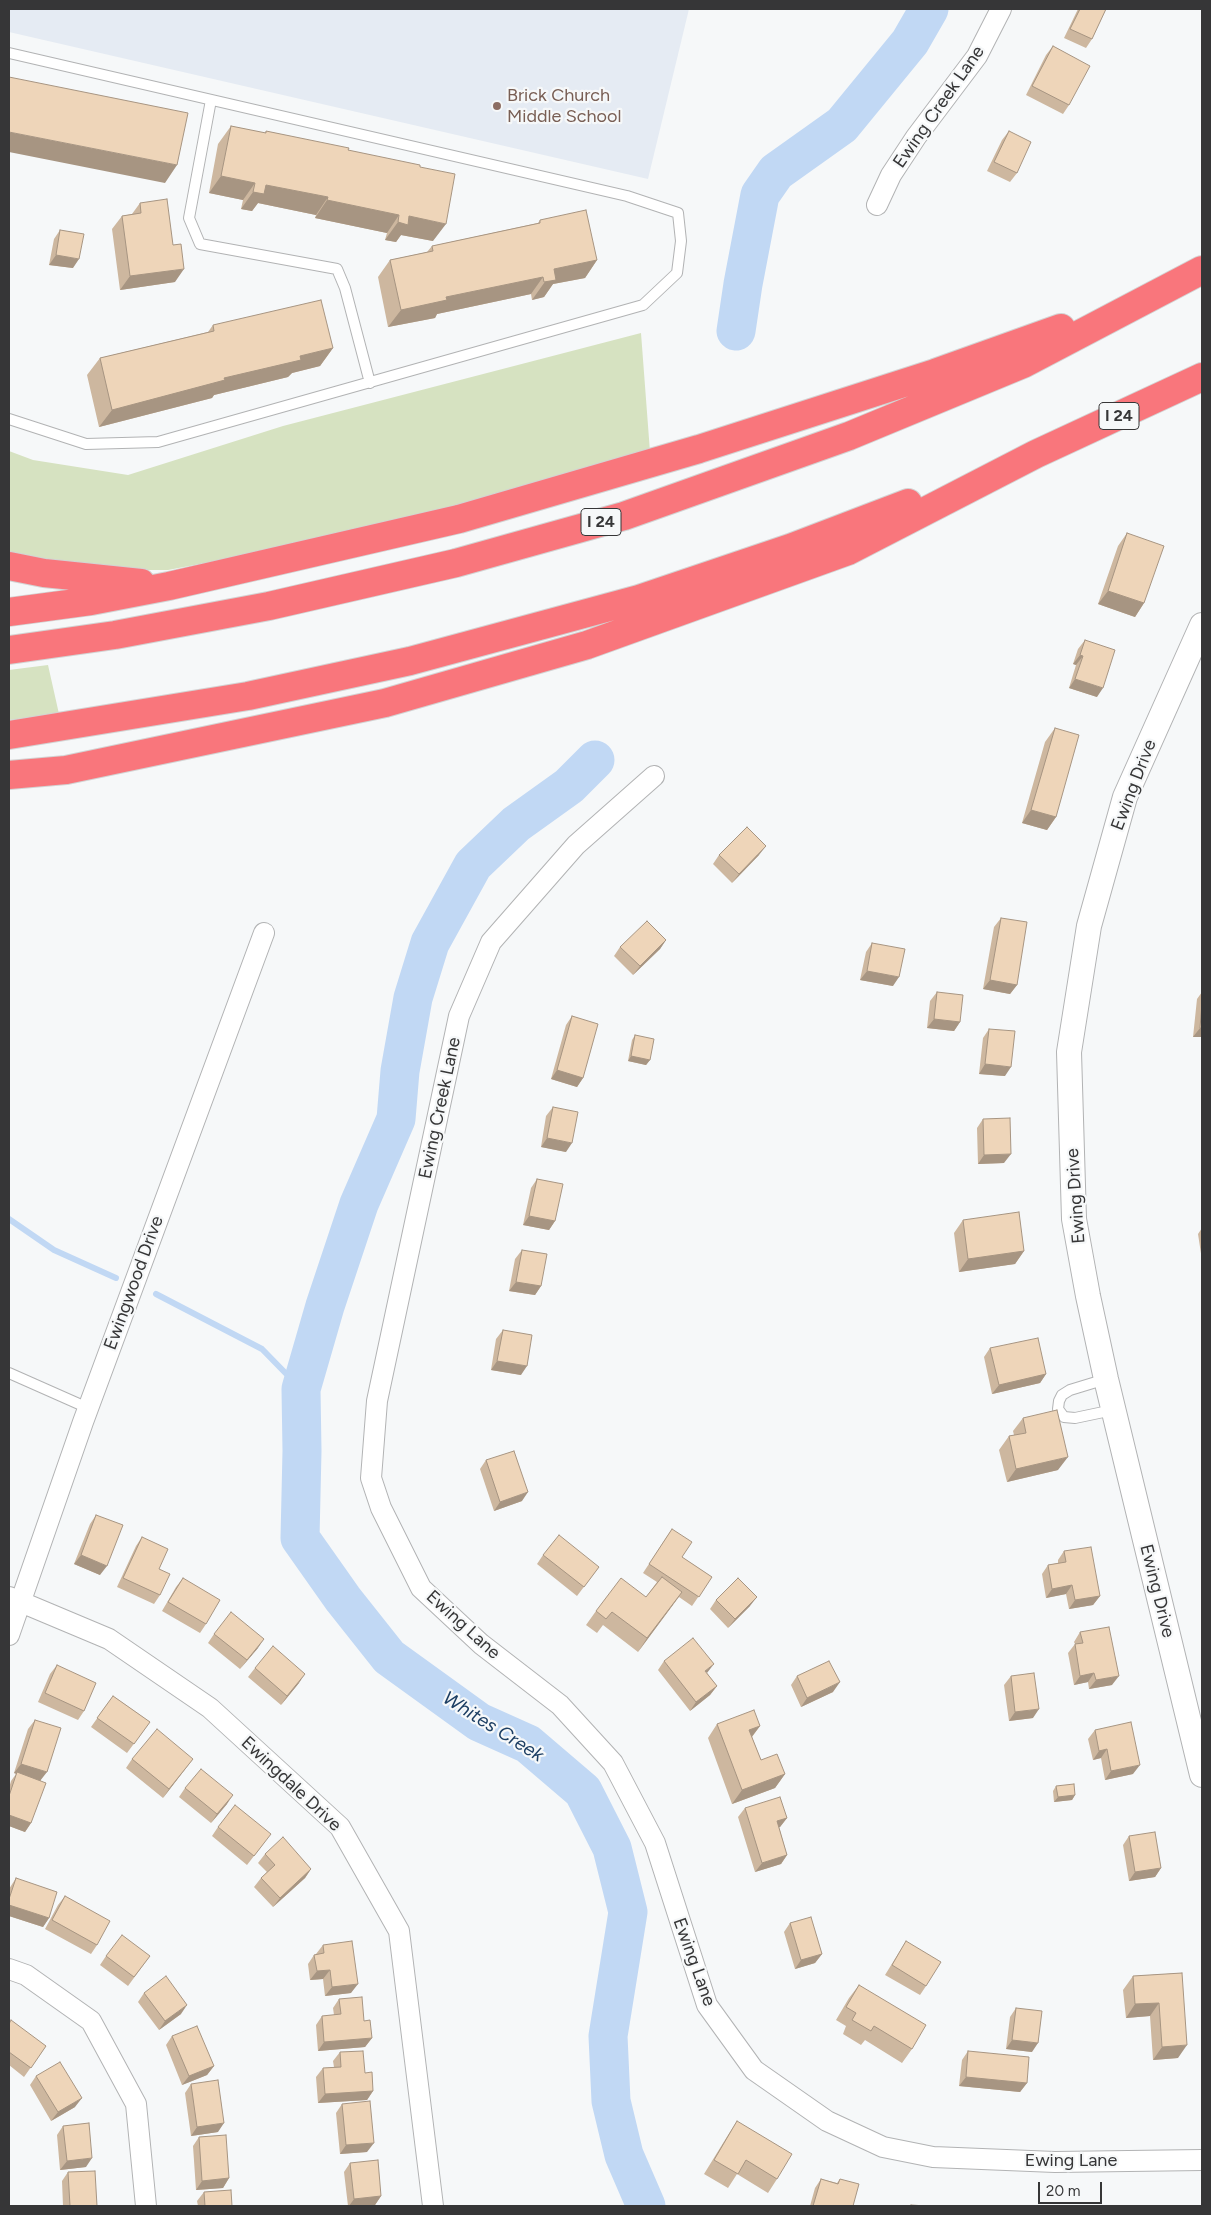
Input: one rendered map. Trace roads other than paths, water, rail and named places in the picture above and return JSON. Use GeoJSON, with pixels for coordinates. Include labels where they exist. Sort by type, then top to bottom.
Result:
{"type":"FeatureCollection","features":[{"type":"Feature","properties":{"kind":"highway","name":"I 24"},"geometry":{"type":"LineString","coordinates":[[9,650],[115,635],[269,606],[456,563],[624,516],[849,436],[1023,364],[1202,270]]}},
{"type":"Feature","properties":{"kind":"highway"},"geometry":{"type":"LineString","coordinates":[[9,612],[91,601],[170,586],[460,520],[690,452],[935,373],[1161,292]]}},
{"type":"Feature","properties":{"kind":"highway","name":"I 24"},"geometry":{"type":"LineString","coordinates":[[9,734],[248,696],[410,661],[639,598],[790,548],[1036,454],[1202,377]]}},
{"type":"Feature","properties":{"kind":"highway"},"geometry":{"type":"LineString","coordinates":[[9,784],[66,770],[385,703],[588,645],[848,551],[1036,454]]}},
{"type":"Feature","properties":{"kind":"highway"},"geometry":{"type":"LineString","coordinates":[[9,566],[44,573],[170,586]]}},
{"type":"Feature","properties":{"kind":"highway"},"geometry":{"type":"LineString","coordinates":[[9,775],[66,770]]}},
{"type":"Feature","properties":{"kind":"street","name":"Ewing Creek Lane"},"geometry":{"type":"LineString","coordinates":[[877,206],[891,175],[916,137],[977,56],[1001,9]]}},
{"type":"Feature","properties":{"kind":"street","name":"Ewing Drive"},"geometry":{"type":"LineString","coordinates":[[1202,625],[1125,797],[1089,926],[1069,1052],[1074,1218],[1093,1324],[1202,1775]]}},
{"type":"Feature","properties":{"kind":"street","name":"Ewing Creek Lane"},"geometry":{"type":"LineString","coordinates":[[380,1508],[371,1478],[377,1401],[459,1016],[491,942],[576,845],[654,776]]}},
{"type":"Feature","properties":{"kind":"street","name":"Ewingwood Drive"},"geometry":{"type":"LineString","coordinates":[[9,1635],[15,1599],[264,934]]}},
{"type":"Feature","properties":{"kind":"street","name":"Ewing Lane"},"geometry":{"type":"LineString","coordinates":[[380,1508],[421,1588],[481,1644],[560,1705],[592,1737],[613,1763],[655,1843],[707,2005],[754,2070],[827,2121],[884,2147],[933,2157],[1054,2162],[1202,2160]]}},
{"type":"Feature","properties":{"kind":"street","name":"Ewingdale Drive"},"geometry":{"type":"LineString","coordinates":[[15,1599],[109,1639],[210,1708],[340,1827],[399,1931],[433,2206]]}},
{"type":"Feature","properties":{"kind":"street"},"geometry":{"type":"LineString","coordinates":[[9,1970],[26,1975],[91,2021],[136,2104],[146,2206]]}},
{"type":"Feature","properties":{"kind":"lane"},"geometry":{"type":"LineString","coordinates":[[9,53],[627,196],[678,213],[681,241],[677,273],[644,306],[158,442],[86,444],[9,419]]}},
{"type":"Feature","properties":{"kind":"lane"},"geometry":{"type":"LineString","coordinates":[[211,100],[189,218],[200,244],[338,269],[345,288],[370,382]]}},
{"type":"Feature","properties":{"kind":"lane"},"geometry":{"type":"LineString","coordinates":[[9,1373],[88,1408]]}},
{"type":"Feature","properties":{"kind":"lane"},"geometry":{"type":"LineString","coordinates":[[1106,1380],[1070,1390],[1059,1401],[1058,1409],[1064,1417],[1075,1418],[1113,1410]]}},
{"type":"Feature","properties":{"kind":"waterway"},"geometry":{"type":"LineString","coordinates":[[736,331],[760,195],[776,172],[842,125],[910,42],[929,9]]}},
{"type":"Feature","properties":{"kind":"waterway","name":"Whites Creek"},"geometry":{"type":"LineString","coordinates":[[595,760],[569,786],[516,824],[473,865],[430,943],[413,998],[400,1071],[396,1119],[359,1204],[325,1306],[301,1389],[300,1538],[343,1599],[389,1657],[479,1722],[528,1744],[583,1791],[612,1848],[628,1912],[608,2036],[611,2101],[624,2155],[646,2206]]}},
{"type":"Feature","properties":{"kind":"waterway"},"geometry":{"type":"LineString","coordinates":[[9,1219],[54,1250],[116,1278]]}},
{"type":"Feature","properties":{"kind":"waterway"},"geometry":{"type":"LineString","coordinates":[[156,1294],[262,1349],[301,1389]]}},
{"type":"Feature","properties":{"kind":"place","name":"Brick Church Middle School"},"geometry":{"type":"Point","coordinates":[497,106]}}]}
